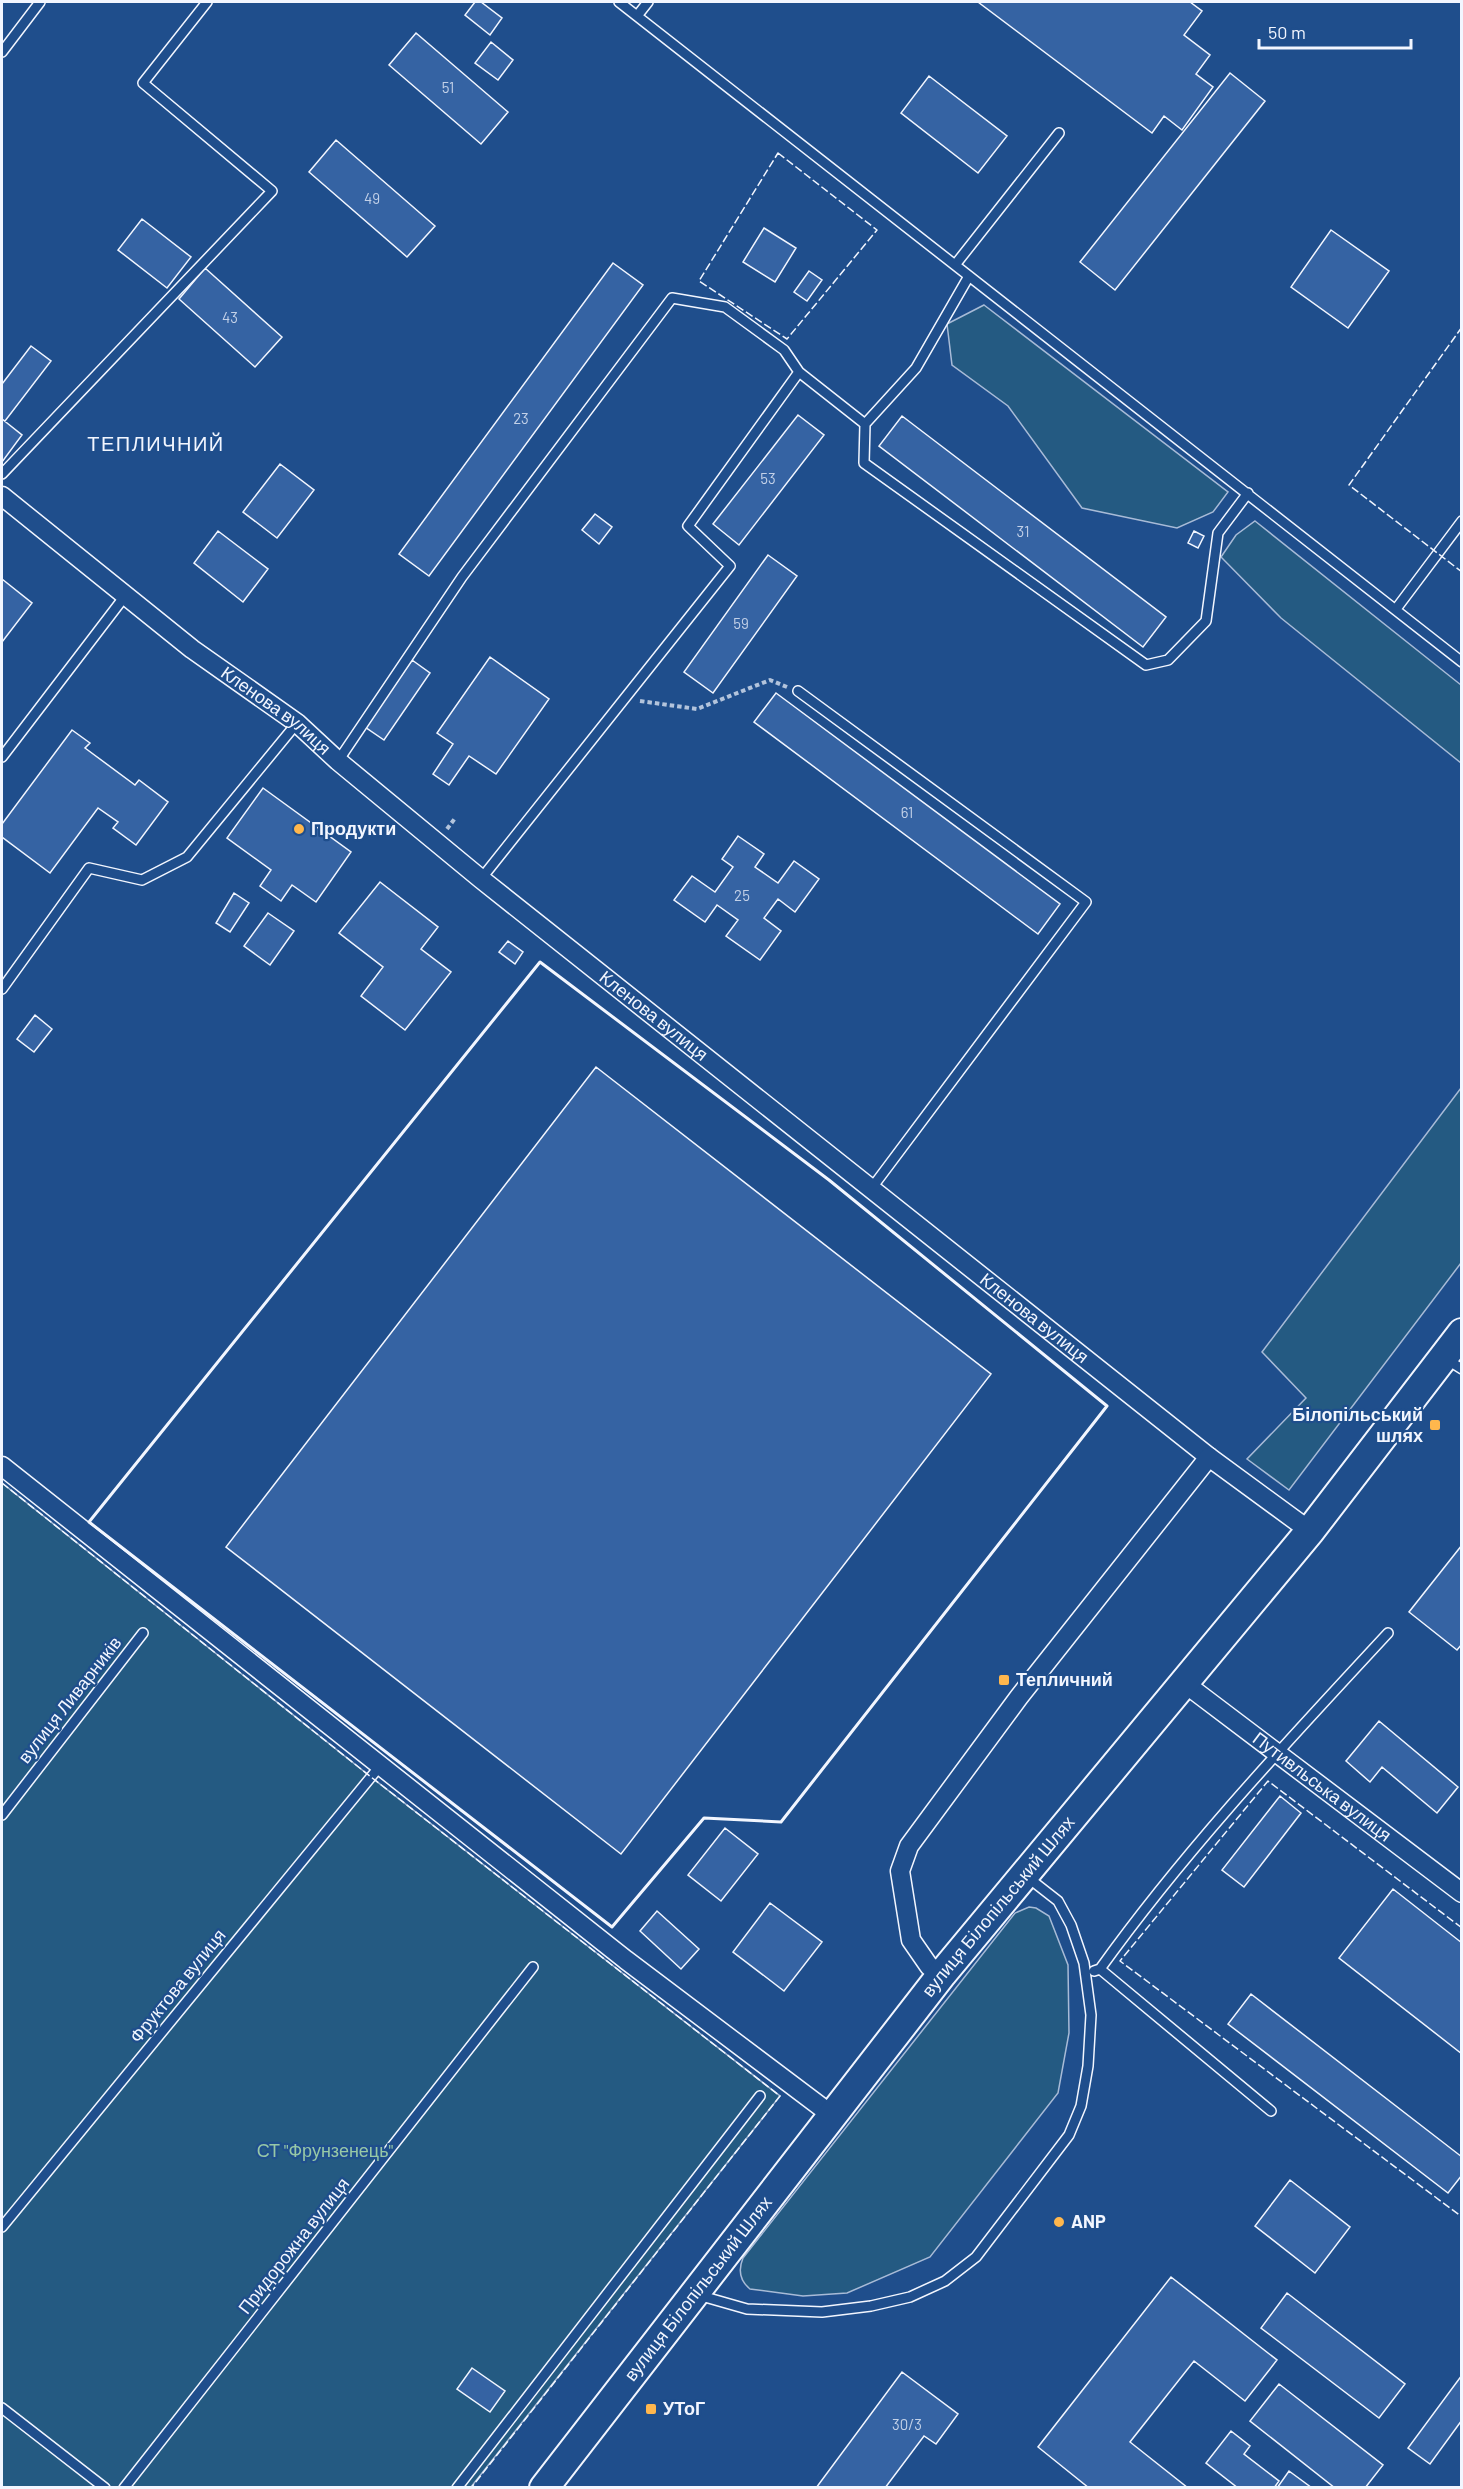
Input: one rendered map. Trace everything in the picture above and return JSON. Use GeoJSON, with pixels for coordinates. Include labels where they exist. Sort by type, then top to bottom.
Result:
{"type":"FeatureCollection","features":[{"type":"Feature","properties":{"kind":"main road","name":"вулиця Білопільський Шлях"},"geometry":{"type":"LineString","coordinates":[[544,2487],[942,1974],[1183,1682],[1452,1363],[1461,1333]]}},
{"type":"Feature","properties":{"kind":"street","name":"Кленова вулиця"},"geometry":{"type":"LineString","coordinates":[[2,496],[192,649],[297,723],[338,761],[481,879],[1209,1457],[1310,1531]]}},
{"type":"Feature","properties":{"kind":"street"},"geometry":{"type":"LineString","coordinates":[[942,1974],[929,1966],[911,1940],[900,1871],[909,1846],[1019,1696],[1209,1457]]}},
{"type":"Feature","properties":{"kind":"street"},"geometry":{"type":"LineString","coordinates":[[2,1466],[626,1960],[833,2116]]}},
{"type":"Feature","properties":{"kind":"street","name":"Путивльська вулиця"},"geometry":{"type":"LineString","coordinates":[[1183,1682],[1461,1893]]}},
{"type":"Feature","properties":{"kind":"lane"},"geometry":{"type":"LineString","coordinates":[[2,52],[40,2]]}},
{"type":"Feature","properties":{"kind":"lane"},"geometry":{"type":"LineString","coordinates":[[2,474],[272,191],[143,83],[207,2]]}},
{"type":"Feature","properties":{"kind":"lane"},"geometry":{"type":"LineString","coordinates":[[619,2],[1461,662]]}},
{"type":"Feature","properties":{"kind":"lane"},"geometry":{"type":"LineString","coordinates":[[638,16],[648,2]]}},
{"type":"Feature","properties":{"kind":"lane"},"geometry":{"type":"LineString","coordinates":[[955,265],[1059,133]]}},
{"type":"Feature","properties":{"kind":"lane"},"geometry":{"type":"LineString","coordinates":[[969,276],[916,368],[865,424],[864,463],[1146,665],[1168,660],[1206,621],[1218,533],[1248,493]]}},
{"type":"Feature","properties":{"kind":"lane"},"geometry":{"type":"LineString","coordinates":[[338,761],[462,577],[672,298],[725,307],[784,350],[799,372],[865,424]]}},
{"type":"Feature","properties":{"kind":"lane"},"geometry":{"type":"LineString","coordinates":[[481,879],[730,566],[688,526],[799,372]]}},
{"type":"Feature","properties":{"kind":"lane"},"geometry":{"type":"LineString","coordinates":[[1396,609],[1461,521]]}},
{"type":"Feature","properties":{"kind":"lane"},"geometry":{"type":"LineString","coordinates":[[2,757],[125,596]]}},
{"type":"Feature","properties":{"kind":"lane"},"geometry":{"type":"LineString","coordinates":[[798,691],[1086,902],[871,1189]]}},
{"type":"Feature","properties":{"kind":"lane"},"geometry":{"type":"LineString","coordinates":[[2,989],[90,868],[142,880],[187,857],[297,723]]}},
{"type":"Feature","properties":{"kind":"lane","name":"вулиця Ливарників"},"geometry":{"type":"LineString","coordinates":[[2,1815],[142,1633]]}},
{"type":"Feature","properties":{"kind":"lane"},"geometry":{"type":"LineString","coordinates":[[1085,1973],[1100,1969],[1134,1922],[1276,1754],[1388,1634]]}},
{"type":"Feature","properties":{"kind":"lane","name":"Фруктова вулиця"},"geometry":{"type":"LineString","coordinates":[[2,2227],[380,1766]]}},
{"type":"Feature","properties":{"kind":"lane"},"geometry":{"type":"LineString","coordinates":[[693,2294],[747,2309],[822,2312],[871,2306],[910,2297],[945,2281],[976,2257],[1069,2135],[1077,2116],[1088,2066],[1090,2015],[1084,1963],[1071,1924],[1058,1901],[1024,1874]]}},
{"type":"Feature","properties":{"kind":"lane","name":"Придорожна вулиця"},"geometry":{"type":"LineString","coordinates":[[124,2487],[533,1967]]}},
{"type":"Feature","properties":{"kind":"lane"},"geometry":{"type":"LineString","coordinates":[[1100,1969],[1271,2111]]}},
{"type":"Feature","properties":{"kind":"lane"},"geometry":{"type":"LineString","coordinates":[[457,2487],[760,2096]]}},
{"type":"Feature","properties":{"kind":"lane"},"geometry":{"type":"LineString","coordinates":[[2,2408],[105,2487]]}},
{"type":"Feature","properties":{"kind":"path"},"geometry":{"type":"LineString","coordinates":[[624,699],[697,709],[770,680],[798,691]]}},
{"type":"Feature","properties":{"kind":"green space"},"geometry":{"type":"Polygon","coordinates":[[[984,305],[1228,492],[1213,512],[1177,528],[1082,508],[1008,406],[952,365],[947,324],[984,305]]]}},
{"type":"Feature","properties":{"kind":"green space"},"geometry":{"type":"Polygon","coordinates":[[[1255,521],[1461,685],[1461,763],[1281,618],[1221,557],[1236,535],[1255,521]]]}},
{"type":"Feature","properties":{"kind":"green space"},"geometry":{"type":"Polygon","coordinates":[[[1461,1088],[1461,1263],[1289,1490],[1247,1459],[1306,1398],[1262,1352],[1461,1088]]]}},
{"type":"Feature","properties":{"kind":"green space","name":"СТ \"Фрунзенець\""},"geometry":{"type":"Polygon","coordinates":[[[2,1483],[371,1777],[780,2096],[471,2487],[2,2487],[2,1483]]]}},
{"type":"Feature","properties":{"kind":"green space"},"geometry":{"type":"Polygon","coordinates":[[[1029,1907],[1036,1908],[1049,1916],[1068,1965],[1069,2033],[1058,2093],[930,2257],[847,2293],[803,2296],[750,2289],[740,2275],[743,2258],[1015,1913],[1029,1907]]]}},
{"type":"Feature","properties":{"kind":"building"},"geometry":{"type":"Polygon","coordinates":[[[475,2],[481,2],[502,18],[490,35],[465,15],[475,2]]]}},
{"type":"Feature","properties":{"kind":"building"},"geometry":{"type":"Polygon","coordinates":[[[978,2],[1190,2],[1202,11],[1184,35],[1210,55],[1196,74],[1213,87],[1182,130],[1164,116],[1152,133],[978,2]]]}},
{"type":"Feature","properties":{"kind":"building"},"geometry":{"type":"Polygon","coordinates":[[[416,33],[508,112],[481,144],[389,65],[416,33]]]}},
{"type":"Feature","properties":{"kind":"building"},"geometry":{"type":"Polygon","coordinates":[[[491,42],[513,60],[498,80],[475,63],[491,42]]]}},
{"type":"Feature","properties":{"kind":"building"},"geometry":{"type":"Polygon","coordinates":[[[1230,73],[1265,101],[1115,290],[1080,262],[1230,73]]]}},
{"type":"Feature","properties":{"kind":"building"},"geometry":{"type":"Polygon","coordinates":[[[929,76],[1007,136],[978,173],[901,113],[929,76]]]}},
{"type":"Feature","properties":{"kind":"building"},"geometry":{"type":"Polygon","coordinates":[[[336,140],[435,226],[407,257],[309,172],[336,140]]]}},
{"type":"Feature","properties":{"kind":"building"},"geometry":{"type":"Polygon","coordinates":[[[142,219],[191,257],[167,288],[118,250],[142,219]]]}},
{"type":"Feature","properties":{"kind":"building"},"geometry":{"type":"Polygon","coordinates":[[[764,228],[796,248],[775,282],[743,262],[764,228]]]}},
{"type":"Feature","properties":{"kind":"building"},"geometry":{"type":"Polygon","coordinates":[[[1331,230],[1389,271],[1348,328],[1291,287],[1331,230]]]}},
{"type":"Feature","properties":{"kind":"building"},"geometry":{"type":"Polygon","coordinates":[[[613,263],[643,285],[429,576],[399,554],[613,263]]]}},
{"type":"Feature","properties":{"kind":"building"},"geometry":{"type":"Polygon","coordinates":[[[205,268],[282,337],[255,367],[179,299],[205,268]]]}},
{"type":"Feature","properties":{"kind":"building"},"geometry":{"type":"Polygon","coordinates":[[[809,271],[822,280],[807,301],[794,292],[809,271]]]}},
{"type":"Feature","properties":{"kind":"building"},"geometry":{"type":"Polygon","coordinates":[[[31,346],[51,361],[5,421],[2,419],[2,384],[31,346]]]}},
{"type":"Feature","properties":{"kind":"building"},"geometry":{"type":"Polygon","coordinates":[[[798,415],[824,435],[739,545],[713,524],[798,415]]]}},
{"type":"Feature","properties":{"kind":"building"},"geometry":{"type":"Polygon","coordinates":[[[902,416],[1166,617],[1143,647],[879,446],[902,416]]]}},
{"type":"Feature","properties":{"kind":"building"},"geometry":{"type":"Polygon","coordinates":[[[2,419],[22,435],[2,462],[2,419]]]}},
{"type":"Feature","properties":{"kind":"building"},"geometry":{"type":"Polygon","coordinates":[[[280,464],[314,490],[277,538],[243,512],[280,464]]]}},
{"type":"Feature","properties":{"kind":"building"},"geometry":{"type":"Polygon","coordinates":[[[595,514],[612,527],[599,544],[582,530],[595,514]]]}},
{"type":"Feature","properties":{"kind":"building"},"geometry":{"type":"Polygon","coordinates":[[[218,531],[268,569],[243,602],[194,563],[218,531]]]}},
{"type":"Feature","properties":{"kind":"building"},"geometry":{"type":"Polygon","coordinates":[[[1194,531],[1204,536],[1198,548],[1188,543],[1194,531]]]}},
{"type":"Feature","properties":{"kind":"building"},"geometry":{"type":"Polygon","coordinates":[[[768,555],[797,576],[713,693],[684,672],[768,555]]]}},
{"type":"Feature","properties":{"kind":"building"},"geometry":{"type":"Polygon","coordinates":[[[2,579],[32,603],[2,642],[2,579]]]}},
{"type":"Feature","properties":{"kind":"building"},"geometry":{"type":"Polygon","coordinates":[[[490,657],[549,699],[496,774],[469,756],[449,785],[433,774],[453,744],[437,733],[490,657]]]}},
{"type":"Feature","properties":{"kind":"building"},"geometry":{"type":"Polygon","coordinates":[[[412,660],[430,673],[384,740],[365,727],[412,660]]]}},
{"type":"Feature","properties":{"kind":"building"},"geometry":{"type":"Polygon","coordinates":[[[776,693],[1060,904],[1038,934],[754,722],[776,693]]]}},
{"type":"Feature","properties":{"kind":"building"},"geometry":{"type":"Polygon","coordinates":[[[72,730],[90,743],[85,748],[135,785],[139,780],[168,802],[136,845],[113,828],[118,822],[98,808],[50,873],[2,837],[2,824],[72,730]]]}},
{"type":"Feature","properties":{"kind":"building"},"geometry":{"type":"Polygon","coordinates":[[[263,788],[351,852],[316,902],[292,885],[281,901],[260,886],[271,870],[227,838],[263,788]]]}},
{"type":"Feature","properties":{"kind":"building"},"geometry":{"type":"Polygon","coordinates":[[[738,836],[764,854],[755,867],[778,883],[794,861],[819,879],[795,912],[778,899],[764,918],[781,931],[760,960],[726,936],[738,920],[717,905],[705,922],[674,900],[692,876],[715,892],[733,867],[722,859],[738,836]]]}},
{"type":"Feature","properties":{"kind":"building"},"geometry":{"type":"Polygon","coordinates":[[[380,882],[438,927],[421,949],[451,972],[405,1030],[361,996],[383,967],[339,933],[380,882]]]}},
{"type":"Feature","properties":{"kind":"building"},"geometry":{"type":"Polygon","coordinates":[[[234,893],[249,903],[230,932],[216,923],[234,893]]]}},
{"type":"Feature","properties":{"kind":"building"},"geometry":{"type":"Polygon","coordinates":[[[268,913],[294,931],[270,965],[244,946],[268,913]]]}},
{"type":"Feature","properties":{"kind":"building"},"geometry":{"type":"Polygon","coordinates":[[[508,941],[523,952],[515,964],[499,952],[508,941]]]}},
{"type":"Feature","properties":{"kind":"building"},"geometry":{"type":"Polygon","coordinates":[[[35,1015],[52,1029],[34,1052],[17,1039],[35,1015]]]}},
{"type":"Feature","properties":{"kind":"building"},"geometry":{"type":"Polygon","coordinates":[[[596,1067],[991,1374],[621,1854],[226,1547],[596,1067]]]}},
{"type":"Feature","properties":{"kind":"building"},"geometry":{"type":"Polygon","coordinates":[[[1462,1545],[1462,1644],[1457,1650],[1409,1612],[1462,1545]]]}},
{"type":"Feature","properties":{"kind":"building"},"geometry":{"type":"Polygon","coordinates":[[[1379,1721],[1458,1787],[1437,1813],[1382,1767],[1370,1782],[1346,1761],[1379,1721]]]}},
{"type":"Feature","properties":{"kind":"building"},"geometry":{"type":"Polygon","coordinates":[[[1280,1796],[1301,1813],[1244,1887],[1222,1870],[1280,1796]]]}},
{"type":"Feature","properties":{"kind":"building"},"geometry":{"type":"Polygon","coordinates":[[[725,1828],[758,1854],[721,1901],[688,1875],[725,1828]]]}},
{"type":"Feature","properties":{"kind":"building"},"geometry":{"type":"Polygon","coordinates":[[[1393,1889],[1462,1943],[1462,2054],[1339,1958],[1393,1889]]]}},
{"type":"Feature","properties":{"kind":"building"},"geometry":{"type":"Polygon","coordinates":[[[770,1903],[822,1942],[784,1991],[733,1952],[770,1903]]]}},
{"type":"Feature","properties":{"kind":"building"},"geometry":{"type":"Polygon","coordinates":[[[657,1911],[699,1949],[681,1969],[640,1931],[657,1911]]]}},
{"type":"Feature","properties":{"kind":"building"},"geometry":{"type":"Polygon","coordinates":[[[1251,1994],[1462,2157],[1462,2175],[1448,2193],[1228,2024],[1251,1994]]]}},
{"type":"Feature","properties":{"kind":"building"},"geometry":{"type":"Polygon","coordinates":[[[1290,2180],[1350,2227],[1315,2273],[1255,2226],[1290,2180]]]}},
{"type":"Feature","properties":{"kind":"building"},"geometry":{"type":"Polygon","coordinates":[[[1171,2277],[1277,2360],[1245,2401],[1194,2361],[1130,2442],[1188,2488],[1089,2488],[1038,2447],[1171,2277]]]}},
{"type":"Feature","properties":{"kind":"building"},"geometry":{"type":"Polygon","coordinates":[[[1287,2293],[1405,2384],[1379,2418],[1261,2328],[1287,2293]]]}},
{"type":"Feature","properties":{"kind":"building"},"geometry":{"type":"Polygon","coordinates":[[[472,2368],[505,2391],[490,2412],[457,2389],[472,2368]]]}},
{"type":"Feature","properties":{"kind":"building"},"geometry":{"type":"Polygon","coordinates":[[[902,2372],[958,2414],[936,2444],[924,2436],[885,2488],[816,2488],[902,2372]]]}},
{"type":"Feature","properties":{"kind":"building"},"geometry":{"type":"Polygon","coordinates":[[[1462,2375],[1462,2420],[1430,2464],[1408,2448],[1462,2375]]]}},
{"type":"Feature","properties":{"kind":"building"},"geometry":{"type":"Polygon","coordinates":[[[1279,2384],[1383,2465],[1365,2488],[1335,2488],[1250,2421],[1279,2384]]]}},
{"type":"Feature","properties":{"kind":"building"},"geometry":{"type":"Polygon","coordinates":[[[1231,2431],[1250,2446],[1244,2454],[1279,2481],[1274,2488],[1238,2488],[1206,2463],[1231,2431]]]}},
{"type":"Feature","properties":{"kind":"building"},"geometry":{"type":"Polygon","coordinates":[[[1289,2471],[1312,2488],[1277,2488],[1289,2471]]]}},
{"type":"Feature","properties":{"kind":"fence"},"geometry":{"type":"LineString","coordinates":[[778,153],[877,230],[787,339],[699,281],[778,153]]}},
{"type":"Feature","properties":{"kind":"fence"},"geometry":{"type":"LineString","coordinates":[[1462,327],[1349,485],[1462,572]]}},
{"type":"Feature","properties":{"kind":"fence"},"geometry":{"type":"LineString","coordinates":[[2,1483],[371,1777],[780,2096],[471,2488]]}},
{"type":"Feature","properties":{"kind":"fence"},"geometry":{"type":"LineString","coordinates":[[1462,1928],[1268,1781],[1120,1961],[1462,2217]]}},
{"type":"Feature","properties":{"kind":"wall"},"geometry":{"type":"LineString","coordinates":[[540,962],[829,1180],[1107,1406],[781,1822],[704,1818],[612,1927],[89,1522],[540,962]]}},
{"type":"Feature","properties":{"kind":"place","name":"Продукти"},"geometry":{"type":"Point","coordinates":[299,829]}},
{"type":"Feature","properties":{"kind":"place","name":"Білопільський шлях"},"geometry":{"type":"Point","coordinates":[1435,1425]}},
{"type":"Feature","properties":{"kind":"place","name":"Тепличний"},"geometry":{"type":"Point","coordinates":[1004,1680]}},
{"type":"Feature","properties":{"kind":"place","name":"ANP"},"geometry":{"type":"Point","coordinates":[1059,2222]}},
{"type":"Feature","properties":{"kind":"place","name":"УТоГ"},"geometry":{"type":"Point","coordinates":[651,2409]}},
{"type":"Feature","properties":{"kind":"district","name":"ТЕПЛИЧНИЙ"},"geometry":{"type":"Point","coordinates":[156,444]}}]}
